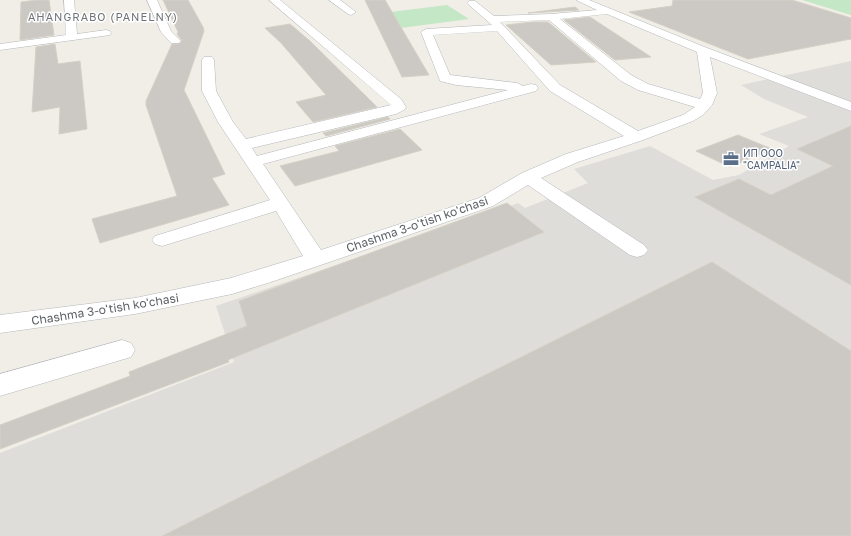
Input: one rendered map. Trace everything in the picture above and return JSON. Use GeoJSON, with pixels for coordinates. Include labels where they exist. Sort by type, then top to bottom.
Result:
{"type":"FeatureCollection","features":[{"type":"Feature","properties":{"kind":"street"},"geometry":{"type":"LineString","coordinates":[[69,0],[72,38]]}},
{"type":"Feature","properties":{"kind":"street"},"geometry":{"type":"LineString","coordinates":[[152,0],[166,32],[175,41]]}},
{"type":"Feature","properties":{"kind":"street"},"geometry":{"type":"LineString","coordinates":[[242,145],[391,111],[399,107],[396,102],[274,0]]}},
{"type":"Feature","properties":{"kind":"street"},"geometry":{"type":"LineString","coordinates":[[334,0],[351,12]]}},
{"type":"Feature","properties":{"kind":"street"},"geometry":{"type":"LineString","coordinates":[[581,0],[703,50],[851,107]]}},
{"type":"Feature","properties":{"kind":"street"},"geometry":{"type":"LineString","coordinates":[[472,3],[496,23],[555,88],[637,137]]}},
{"type":"Feature","properties":{"kind":"street"},"geometry":{"type":"LineString","coordinates":[[555,88],[531,88],[456,81],[445,78],[426,32],[608,11]]}},
{"type":"Feature","properties":{"kind":"street"},"geometry":{"type":"LineString","coordinates":[[551,17],[626,78],[643,87],[705,105],[710,93],[703,50]]}},
{"type":"Feature","properties":{"kind":"street"},"geometry":{"type":"LineString","coordinates":[[0,47],[106,33]]}},
{"type":"Feature","properties":{"kind":"street"},"geometry":{"type":"LineString","coordinates":[[208,60],[209,91],[226,122],[281,203],[316,259]]}},
{"type":"Feature","properties":{"kind":"street"},"geometry":{"type":"LineString","coordinates":[[252,162],[531,88]]}},
{"type":"Feature","properties":{"kind":"street","name":"Chashma 3-o'tish ko'chasi"},"geometry":{"type":"LineString","coordinates":[[0,324],[135,306],[199,294],[263,277],[486,202],[528,177],[572,158],[637,137],[688,118],[705,105]]}},
{"type":"Feature","properties":{"kind":"street"},"geometry":{"type":"LineString","coordinates":[[528,177],[637,250]]}},
{"type":"Feature","properties":{"kind":"street"},"geometry":{"type":"LineString","coordinates":[[162,240],[281,203]]}},
{"type":"Feature","properties":{"kind":"street"},"geometry":{"type":"LineString","coordinates":[[0,385],[122,350]]}},
{"type":"Feature","properties":{"kind":"shaded area"},"geometry":{"type":"Polygon","coordinates":[[[851,61],[851,536],[0,536],[0,453],[234,362],[216,306],[518,203],[525,208],[588,183],[574,169],[650,146],[713,180],[739,175],[789,146],[759,134],[808,117],[764,99],[741,85],[851,61]]]}},
{"type":"Feature","properties":{"kind":"green space"},"geometry":{"type":"Polygon","coordinates":[[[802,0],[851,0],[851,15],[802,0]]]}},
{"type":"Feature","properties":{"kind":"green space"},"geometry":{"type":"Polygon","coordinates":[[[447,5],[469,19],[393,29],[375,14],[447,5]]]}},
{"type":"Feature","properties":{"kind":"building"},"geometry":{"type":"Polygon","coordinates":[[[49,0],[54,35],[20,40],[21,2],[49,0]]]}},
{"type":"Feature","properties":{"kind":"building"},"geometry":{"type":"Polygon","coordinates":[[[163,0],[188,0],[203,27],[204,31],[184,90],[225,174],[212,178],[229,205],[100,243],[92,219],[177,196],[146,105],[146,101],[172,44],[179,44],[182,41],[177,34],[178,32],[163,0]]]}},
{"type":"Feature","properties":{"kind":"building"},"geometry":{"type":"Polygon","coordinates":[[[365,0],[385,0],[429,75],[402,77],[365,0]]]}},
{"type":"Feature","properties":{"kind":"building"},"geometry":{"type":"Polygon","coordinates":[[[673,0],[792,0],[851,18],[851,39],[748,59],[629,12],[672,6],[673,0]]]}},
{"type":"Feature","properties":{"kind":"building"},"geometry":{"type":"Polygon","coordinates":[[[575,7],[579,10],[528,13],[575,7]]]}},
{"type":"Feature","properties":{"kind":"building"},"geometry":{"type":"Polygon","coordinates":[[[590,17],[651,57],[615,60],[564,20],[590,17]]]}},
{"type":"Feature","properties":{"kind":"building"},"geometry":{"type":"Polygon","coordinates":[[[548,22],[596,62],[551,65],[506,25],[548,22]]]}},
{"type":"Feature","properties":{"kind":"building"},"geometry":{"type":"Polygon","coordinates":[[[290,24],[310,41],[377,107],[313,122],[296,102],[326,95],[281,43],[265,28],[290,24]]]}},
{"type":"Feature","properties":{"kind":"building"},"geometry":{"type":"Polygon","coordinates":[[[55,44],[58,64],[80,61],[87,129],[59,134],[60,107],[32,112],[36,47],[55,44]]]}},
{"type":"Feature","properties":{"kind":"building"},"geometry":{"type":"Polygon","coordinates":[[[388,117],[390,119],[326,136],[323,133],[388,117]]]}},
{"type":"Feature","properties":{"kind":"building"},"geometry":{"type":"Polygon","coordinates":[[[851,126],[851,285],[695,197],[739,179],[771,195],[833,166],[797,149],[851,126]]]}},
{"type":"Feature","properties":{"kind":"building"},"geometry":{"type":"Polygon","coordinates":[[[400,129],[422,150],[295,186],[280,166],[339,151],[335,146],[400,129]]]}},
{"type":"Feature","properties":{"kind":"building","name":"ИП ООО \"CAMPALIA\""},"geometry":{"type":"Polygon","coordinates":[[[738,135],[772,149],[730,167],[696,151],[738,135]]]}},
{"type":"Feature","properties":{"kind":"building"},"geometry":{"type":"Polygon","coordinates":[[[507,203],[544,232],[228,360],[229,362],[0,449],[0,425],[130,376],[129,372],[247,326],[239,301],[507,203]]]}},
{"type":"Feature","properties":{"kind":"building"},"geometry":{"type":"Polygon","coordinates":[[[712,262],[851,351],[851,536],[162,536],[712,262]]]}},
{"type":"Feature","properties":{"kind":"place","name":"ИП ООО \"CAMPALIA\""},"geometry":{"type":"Point","coordinates":[731,159]}},
{"type":"Feature","properties":{"kind":"district","name":"AHANGRABO (PANELNY)"},"geometry":{"type":"Point","coordinates":[103,16]}}]}
